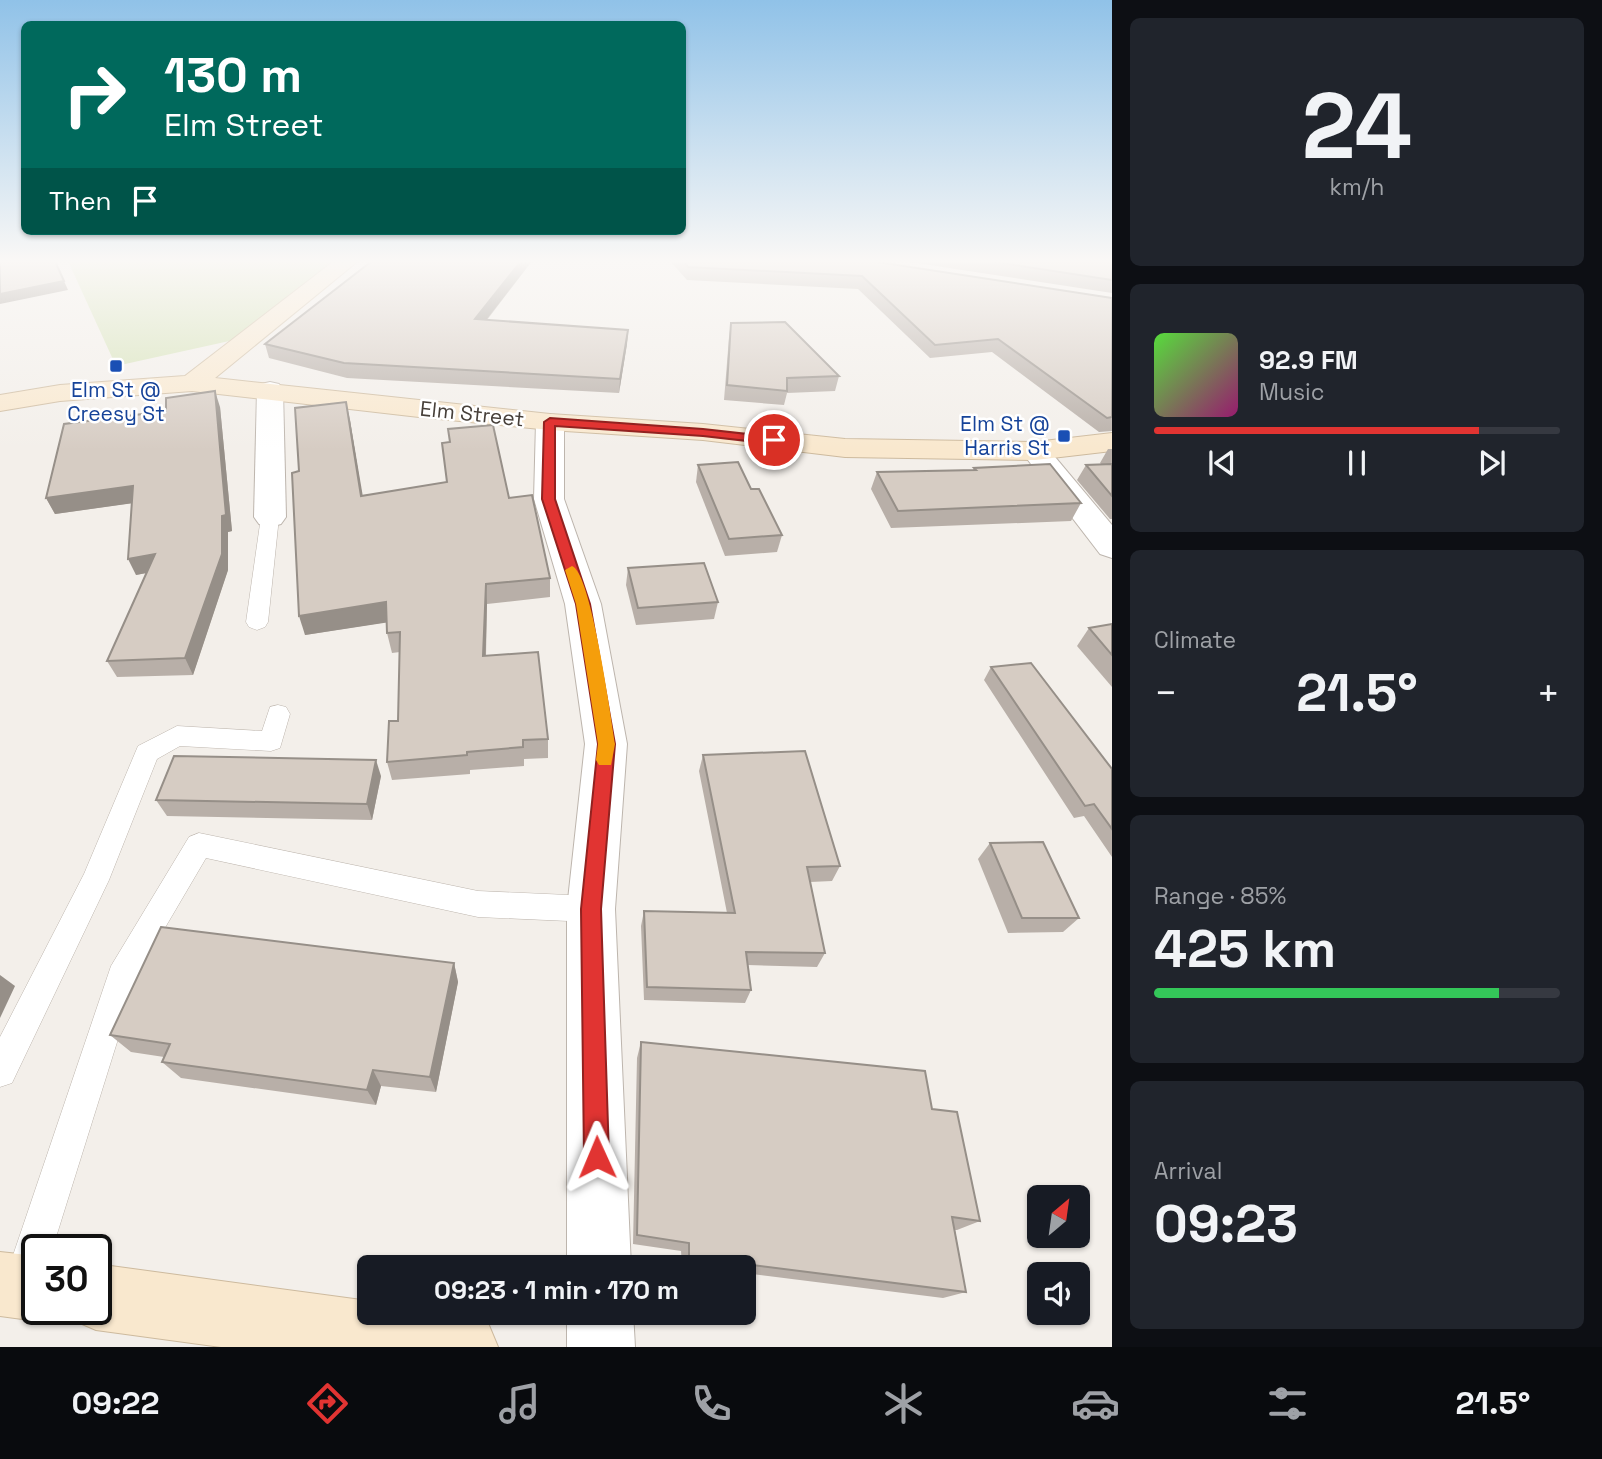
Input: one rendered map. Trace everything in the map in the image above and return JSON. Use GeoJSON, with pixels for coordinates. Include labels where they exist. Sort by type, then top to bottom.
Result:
{"type":"FeatureCollection","features":[{"type":"Feature","properties":{"kind":"main road"},"geometry":{"type":"LineString","coordinates":[[192,383],[268,324]]}},
{"type":"Feature","properties":{"kind":"main road","name":"Elm Street"},"geometry":{"type":"LineString","coordinates":[[0,403],[60,393],[192,383],[550,422],[703,432],[845,448],[1035,451],[1112,442]]}},
{"type":"Feature","properties":{"kind":"main road"},"geometry":{"type":"LineString","coordinates":[[112,1299],[464,1347]]}},
{"type":"Feature","properties":{"kind":"street"},"geometry":{"type":"LineString","coordinates":[[270,390],[270,517]]}},
{"type":"Feature","properties":{"kind":"street"},"geometry":{"type":"LineString","coordinates":[[550,422],[549,499],[583,604],[607,744],[591,909],[599,1255]]}},
{"type":"Feature","properties":{"kind":"street"},"geometry":{"type":"LineString","coordinates":[[1035,451],[1112,547]]}},
{"type":"Feature","properties":{"kind":"street"},"geometry":{"type":"LineString","coordinates":[[600,1325],[601,1347]]}},
{"type":"Feature","properties":{"kind":"lane"},"geometry":{"type":"LineString","coordinates":[[257,622],[270,517]]}},
{"type":"Feature","properties":{"kind":"lane"},"geometry":{"type":"LineString","coordinates":[[0,1071],[95,880],[147,753],[177,736],[271,741],[278,714]]}},
{"type":"Feature","properties":{"kind":"lane"},"geometry":{"type":"LineString","coordinates":[[19,1287],[126,966],[199,845],[478,904],[591,909]]}},
{"type":"Feature","properties":{"kind":"green space"},"geometry":{"type":"Polygon","coordinates":[[[97,324],[267,324],[252,336],[116,366],[97,324]]]}},
{"type":"Feature","properties":{"kind":"building"},"geometry":{"type":"Polygon","coordinates":[[[291,324],[543,324],[628,330],[620,379],[344,363],[265,344],[291,324]]]}},
{"type":"Feature","properties":{"kind":"building"},"geometry":{"type":"Polygon","coordinates":[[[731,324],[787,324],[839,376],[787,378],[787,391],[727,385],[731,324]]]}},
{"type":"Feature","properties":{"kind":"building"},"geometry":{"type":"Polygon","coordinates":[[[913,324],[1112,324],[1112,417],[1107,418],[998,339],[935,345],[913,324]]]}},
{"type":"Feature","properties":{"kind":"building"},"geometry":{"type":"Polygon","coordinates":[[[215,391],[226,515],[222,516],[222,554],[185,658],[107,661],[155,554],[128,559],[133,486],[46,498],[64,424],[166,411],[166,398],[215,391]]]}},
{"type":"Feature","properties":{"kind":"building"},"geometry":{"type":"Polygon","coordinates":[[[346,402],[361,496],[447,482],[442,443],[450,442],[448,429],[493,425],[509,498],[532,495],[550,578],[486,584],[483,656],[538,652],[548,739],[523,740],[523,747],[467,752],[467,755],[387,762],[389,721],[398,721],[400,632],[387,633],[386,602],[299,616],[292,473],[299,471],[295,408],[346,402]]]}},
{"type":"Feature","properties":{"kind":"building"},"geometry":{"type":"Polygon","coordinates":[[[738,462],[751,489],[759,489],[782,535],[729,539],[698,465],[738,462]]]}},
{"type":"Feature","properties":{"kind":"building"},"geometry":{"type":"Polygon","coordinates":[[[1050,464],[1081,503],[898,511],[877,472],[976,470],[974,468],[1050,464]]]}},
{"type":"Feature","properties":{"kind":"building"},"geometry":{"type":"Polygon","coordinates":[[[1112,464],[1112,496],[1086,465],[1112,464]]]}},
{"type":"Feature","properties":{"kind":"building"},"geometry":{"type":"Polygon","coordinates":[[[704,563],[718,602],[638,608],[628,568],[704,563]]]}},
{"type":"Feature","properties":{"kind":"building"},"geometry":{"type":"Polygon","coordinates":[[[1112,624],[1112,655],[1089,628],[1112,624]]]}},
{"type":"Feature","properties":{"kind":"building"},"geometry":{"type":"Polygon","coordinates":[[[1031,663],[1112,769],[1112,829],[1094,804],[1085,806],[991,667],[1031,663]]]}},
{"type":"Feature","properties":{"kind":"building"},"geometry":{"type":"Polygon","coordinates":[[[805,751],[840,866],[807,867],[825,953],[746,952],[751,990],[647,987],[644,911],[735,913],[703,755],[805,751]]]}},
{"type":"Feature","properties":{"kind":"building"},"geometry":{"type":"Polygon","coordinates":[[[174,756],[376,760],[367,804],[156,800],[174,756]]]}},
{"type":"Feature","properties":{"kind":"building"},"geometry":{"type":"Polygon","coordinates":[[[1043,842],[1079,918],[1022,918],[990,843],[1043,842]]]}},
{"type":"Feature","properties":{"kind":"building"},"geometry":{"type":"Polygon","coordinates":[[[161,927],[454,963],[430,1077],[373,1070],[367,1090],[162,1062],[170,1044],[110,1035],[161,927]]]}},
{"type":"Feature","properties":{"kind":"building"},"geometry":{"type":"Polygon","coordinates":[[[641,1042],[925,1071],[932,1109],[957,1112],[980,1221],[952,1217],[966,1292],[756,1265],[756,1255],[689,1255],[689,1243],[637,1235],[641,1042]]]}},
{"type":"Feature","properties":{"kind":"slow traffic"},"geometry":{"type":"LineString","coordinates":[[572,570],[583,604],[607,744],[605,760]]}},
{"type":"Feature","properties":{"kind":"place","name":"Elm St @ Creesy St"},"geometry":{"type":"Point","coordinates":[116,366]}},
{"type":"Feature","properties":{"kind":"place","name":"Elm St @ Harris St"},"geometry":{"type":"Point","coordinates":[1064,436]}},
{"type":"Feature","properties":{"kind":"route"},"geometry":{"type":"LineString","coordinates":[[597,1157],[591,909],[607,744],[583,604],[549,499],[550,422],[703,432],[774,440]]}}]}
